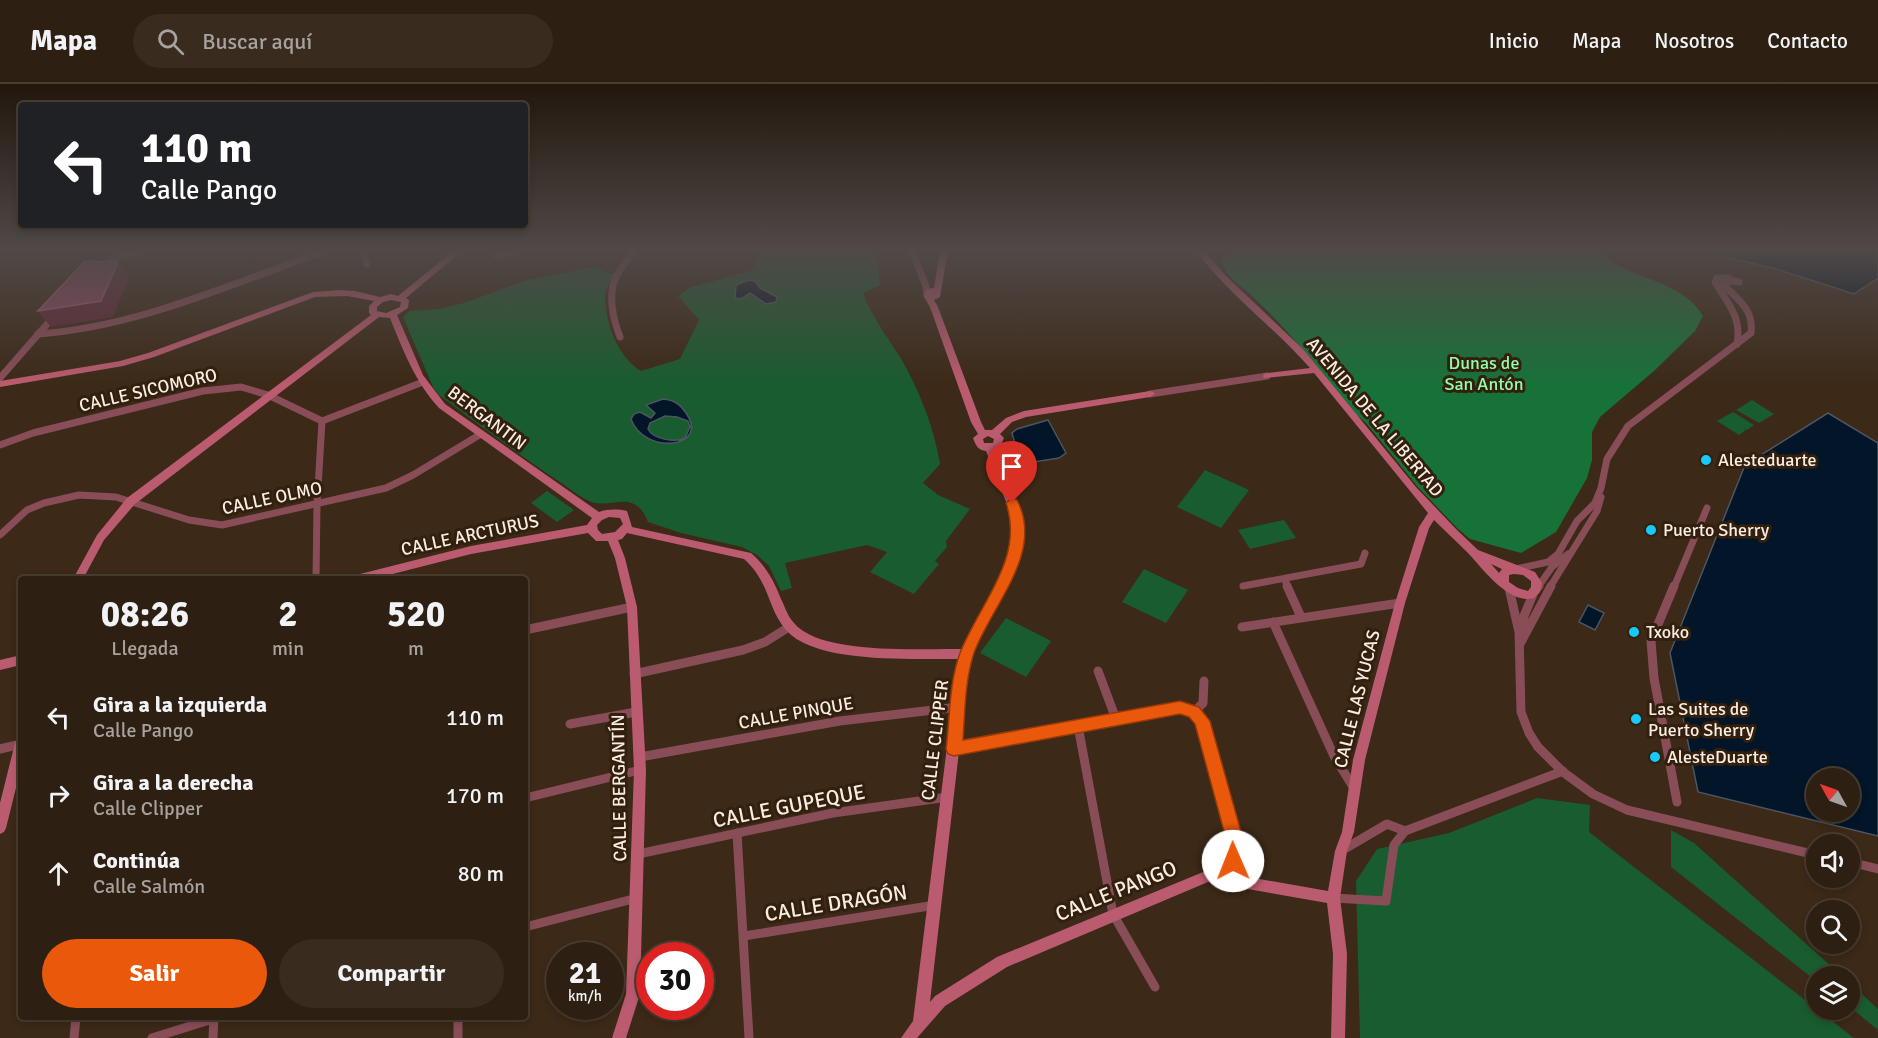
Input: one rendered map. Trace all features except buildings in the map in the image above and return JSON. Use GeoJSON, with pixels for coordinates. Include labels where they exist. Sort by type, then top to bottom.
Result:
{"type":"FeatureCollection","features":[{"type":"Feature","properties":{"kind":"street"},"geometry":{"type":"LineString","coordinates":[[38,334],[78,331],[142,316],[196,296]]}},
{"type":"Feature","properties":{"kind":"street"},"geometry":{"type":"LineString","coordinates":[[0,384],[130,361],[312,296]]}},
{"type":"Feature","properties":{"kind":"street"},"geometry":{"type":"LineString","coordinates":[[364,296],[380,300]]}},
{"type":"Feature","properties":{"kind":"street"},"geometry":{"type":"LineString","coordinates":[[612,296],[615,326],[620,337]]}},
{"type":"Feature","properties":{"kind":"street"},"geometry":{"type":"LineString","coordinates":[[934,296],[982,434]]}},
{"type":"Feature","properties":{"kind":"street","name":"AVENIDA DE LA LIBERTAD"},"geometry":{"type":"LineString","coordinates":[[1241,296],[1289,339],[1434,513],[1506,585]]}},
{"type":"Feature","properties":{"kind":"street"},"geometry":{"type":"LineString","coordinates":[[1723,296],[1737,314],[1739,337],[1737,344]]}},
{"type":"Feature","properties":{"kind":"street"},"geometry":{"type":"LineString","coordinates":[[1728,296],[1742,306],[1751,322]]}},
{"type":"Feature","properties":{"kind":"street"},"geometry":{"type":"LineString","coordinates":[[1520,645],[1597,511],[1607,459],[1628,426],[1750,333],[1751,313],[1736,296]]}},
{"type":"Feature","properties":{"kind":"street"},"geometry":{"type":"LineString","coordinates":[[79,576],[93,548],[109,523],[131,501],[376,315],[393,315],[399,312],[406,303],[401,297],[380,300],[373,306],[372,310],[376,315]]}},
{"type":"Feature","properties":{"kind":"street"},"geometry":{"type":"LineString","coordinates":[[0,378],[60,309]]}},
{"type":"Feature","properties":{"kind":"street","name":"BERGANTIN"},"geometry":{"type":"LineString","coordinates":[[393,315],[423,382],[442,406],[598,517]]}},
{"type":"Feature","properties":{"kind":"street"},"geometry":{"type":"LineString","coordinates":[[994,434],[1009,420],[1024,414],[1317,370]]}},
{"type":"Feature","properties":{"kind":"street"},"geometry":{"type":"LineString","coordinates":[[316,576],[322,421],[423,382]]}},
{"type":"Feature","properties":{"kind":"street","name":"CALLE SICOMORO"},"geometry":{"type":"LineString","coordinates":[[0,445],[33,433],[203,391],[241,387],[268,395],[322,421]]}},
{"type":"Feature","properties":{"kind":"street","name":"CALLE OLMO"},"geometry":{"type":"LineString","coordinates":[[0,535],[19,515],[37,504],[57,497],[78,495],[131,501],[206,525],[222,525],[386,488],[413,475],[481,434]]}},
{"type":"Feature","properties":{"kind":"street"},"geometry":{"type":"LineString","coordinates":[[982,434],[994,434],[999,438],[999,444],[990,448],[982,447],[978,443],[978,438],[982,434]]}},
{"type":"Feature","properties":{"kind":"street"},"geometry":{"type":"LineString","coordinates":[[967,654],[1012,566],[1017,539],[1017,517],[990,448]]}},
{"type":"Feature","properties":{"kind":"street"},"geometry":{"type":"LineString","coordinates":[[1601,488],[1595,503],[1577,521],[1555,558],[1548,562],[1504,573],[1506,585],[1517,609],[1520,645],[1518,678],[1523,720],[1528,732],[1548,758],[1563,771],[1587,790],[1621,808],[1806,853]]}},
{"type":"Feature","properties":{"kind":"street"},"geometry":{"type":"LineString","coordinates":[[1677,802],[1654,678],[1651,641],[1707,508]]}},
{"type":"Feature","properties":{"kind":"street"},"geometry":{"type":"LineString","coordinates":[[608,513],[623,514],[628,521],[626,529],[612,538],[596,536],[592,528],[598,517],[608,513]]}},
{"type":"Feature","properties":{"kind":"street","name":"CALLE LAS YUCAS"},"geometry":{"type":"LineString","coordinates":[[1338,1038],[1341,954],[1333,898],[1341,851],[1348,832],[1359,760],[1400,603],[1424,527],[1434,513]]}},
{"type":"Feature","properties":{"kind":"street","name":"CALLE ARCTURUS"},"geometry":{"type":"LineString","coordinates":[[368,576],[471,550],[592,528]]}},
{"type":"Feature","properties":{"kind":"street"},"geometry":{"type":"LineString","coordinates":[[626,529],[747,556],[759,565],[770,582],[789,627],[765,642],[743,650],[634,674]]}},
{"type":"Feature","properties":{"kind":"street","name":"CALLE BERGANTÍN"},"geometry":{"type":"LineString","coordinates":[[612,538],[620,558],[632,607],[640,763],[633,994],[619,1038]]}},
{"type":"Feature","properties":{"kind":"street"},"geometry":{"type":"LineString","coordinates":[[1524,635],[1524,616],[1536,590],[1552,567],[1572,551]]}},
{"type":"Feature","properties":{"kind":"street"},"geometry":{"type":"LineString","coordinates":[[1243,586],[1361,564],[1365,553]]}},
{"type":"Feature","properties":{"kind":"street","name":"AVENIDA DE LA LIBERTAD"},"geometry":{"type":"LineString","coordinates":[[1474,553],[1529,574],[1537,583],[1536,590]]}},
{"type":"Feature","properties":{"kind":"street"},"geometry":{"type":"LineString","coordinates":[[1285,580],[1301,617]]}},
{"type":"Feature","properties":{"kind":"street"},"geometry":{"type":"LineString","coordinates":[[1506,585],[1525,595],[1536,590]]}},
{"type":"Feature","properties":{"kind":"street"},"geometry":{"type":"LineString","coordinates":[[1242,627],[1400,603]]}},
{"type":"Feature","properties":{"kind":"street"},"geometry":{"type":"LineString","coordinates":[[528,629],[632,607]]}},
{"type":"Feature","properties":{"kind":"street"},"geometry":{"type":"LineString","coordinates":[[1273,622],[1334,756],[1355,790]]}},
{"type":"Feature","properties":{"kind":"street","name":"CALLE CLIPPER"},"geometry":{"type":"LineString","coordinates":[[789,627],[812,644],[835,650],[967,654],[920,1023]]}},
{"type":"Feature","properties":{"kind":"street"},"geometry":{"type":"LineString","coordinates":[[0,665],[18,661]]}},
{"type":"Feature","properties":{"kind":"street"},"geometry":{"type":"LineString","coordinates":[[1098,671],[1116,719]]}},
{"type":"Feature","properties":{"kind":"street"},"geometry":{"type":"LineString","coordinates":[[954,749],[1180,708],[1194,712],[1203,702],[1204,681]]}},
{"type":"Feature","properties":{"kind":"street","name":"CALLE PINQUE"},"geometry":{"type":"LineString","coordinates":[[528,797],[640,763],[840,721],[959,706]]}},
{"type":"Feature","properties":{"kind":"street"},"geometry":{"type":"LineString","coordinates":[[570,724],[636,712]]}},
{"type":"Feature","properties":{"kind":"street","name":"CALLE PANGO"},"geometry":{"type":"LineString","coordinates":[[920,1023],[940,1001],[1002,962],[1208,876],[1233,861],[1237,846],[1202,721],[1194,712]]}},
{"type":"Feature","properties":{"kind":"street"},"geometry":{"type":"LineString","coordinates":[[1078,726],[1113,914],[1155,987]]}},
{"type":"Feature","properties":{"kind":"street"},"geometry":{"type":"LineString","coordinates":[[0,749],[18,745]]}},
{"type":"Feature","properties":{"kind":"street"},"geometry":{"type":"LineString","coordinates":[[0,828],[18,756]]}},
{"type":"Feature","properties":{"kind":"street"},"geometry":{"type":"LineString","coordinates":[[1208,876],[1333,898],[1386,901],[1394,845],[1405,831],[1563,771]]}},
{"type":"Feature","properties":{"kind":"street","name":"CALLE GUPEQUE"},"geometry":{"type":"LineString","coordinates":[[638,854],[833,813],[948,796]]}},
{"type":"Feature","properties":{"kind":"street"},"geometry":{"type":"LineString","coordinates":[[1341,851],[1387,824],[1405,831]]}},
{"type":"Feature","properties":{"kind":"street"},"geometry":{"type":"LineString","coordinates":[[736,833],[749,1038]]}},
{"type":"Feature","properties":{"kind":"street"},"geometry":{"type":"LineString","coordinates":[[1860,864],[1878,869]]}},
{"type":"Feature","properties":{"kind":"street"},"geometry":{"type":"LineString","coordinates":[[528,926],[637,898]]}},
{"type":"Feature","properties":{"kind":"street","name":"CALLE DRAGÓN"},"geometry":{"type":"LineString","coordinates":[[744,936],[935,905]]}},
{"type":"Feature","properties":{"kind":"street"},"geometry":{"type":"LineString","coordinates":[[74,1038],[76,1020]]}},
{"type":"Feature","properties":{"kind":"street"},"geometry":{"type":"LineString","coordinates":[[152,1038],[210,1020]]}},
{"type":"Feature","properties":{"kind":"street"},"geometry":{"type":"LineString","coordinates":[[213,1038],[216,1020]]}},
{"type":"Feature","properties":{"kind":"street"},"geometry":{"type":"LineString","coordinates":[[458,1020],[458,1038]]}},
{"type":"Feature","properties":{"kind":"street"},"geometry":{"type":"LineString","coordinates":[[908,1038],[920,1023]]}},
{"type":"Feature","properties":{"kind":"green space"},"geometry":{"type":"Polygon","coordinates":[[[484,296],[605,296],[607,317],[614,338],[626,357],[641,371],[680,359],[699,320],[678,296],[864,296],[875,318],[907,369],[930,422],[940,464],[923,483],[938,495],[970,509],[946,541],[947,547],[935,561],[939,564],[914,594],[870,572],[887,552],[867,545],[785,563],[792,588],[781,591],[769,566],[757,555],[742,547],[681,533],[648,522],[642,511],[629,502],[597,503],[584,499],[439,395],[433,387],[403,317],[410,311],[439,309],[484,296]]]}},
{"type":"Feature","properties":{"kind":"green space","name":"Dunas de San Antón"},"geometry":{"type":"Polygon","coordinates":[[[1252,296],[1684,296],[1703,316],[1695,331],[1654,371],[1600,417],[1592,432],[1592,460],[1587,478],[1556,532],[1521,553],[1470,539],[1458,529],[1417,486],[1366,423],[1354,413],[1317,367],[1252,296]]]}},
{"type":"Feature","properties":{"kind":"green space"},"geometry":{"type":"Polygon","coordinates":[[[1752,400],[1774,414],[1759,423],[1736,410],[1752,400]]]}},
{"type":"Feature","properties":{"kind":"green space"},"geometry":{"type":"Polygon","coordinates":[[[1733,412],[1754,425],[1747,430],[1743,428],[1746,430],[1739,435],[1717,421],[1733,412]]]}},
{"type":"Feature","properties":{"kind":"green space"},"geometry":{"type":"Polygon","coordinates":[[[1205,470],[1249,490],[1221,528],[1177,507],[1205,470]]]}},
{"type":"Feature","properties":{"kind":"green space"},"geometry":{"type":"Polygon","coordinates":[[[547,491],[574,510],[557,522],[531,503],[547,491]]]}},
{"type":"Feature","properties":{"kind":"green space"},"geometry":{"type":"Polygon","coordinates":[[[1284,520],[1296,538],[1250,549],[1238,530],[1284,520]]]}},
{"type":"Feature","properties":{"kind":"green space"},"geometry":{"type":"Polygon","coordinates":[[[1144,569],[1188,590],[1166,623],[1122,602],[1144,569]]]}},
{"type":"Feature","properties":{"kind":"green space"},"geometry":{"type":"Polygon","coordinates":[[[1006,618],[1051,641],[1026,677],[980,653],[1006,618]]]}},
{"type":"Feature","properties":{"kind":"green space"},"geometry":{"type":"Polygon","coordinates":[[[1537,798],[1590,805],[1589,832],[1806,1001],[1806,1020],[1831,1020],[1854,1038],[1360,1038],[1356,881],[1377,849],[1449,833],[1537,798]]]}},
{"type":"Feature","properties":{"kind":"green space"},"geometry":{"type":"Polygon","coordinates":[[[1671,830],[1694,843],[1806,944],[1806,954],[1818,954],[1831,966],[1806,966],[1806,973],[1671,867],[1671,830]]]}},
{"type":"Feature","properties":{"kind":"green space"},"geometry":{"type":"Polygon","coordinates":[[[1860,992],[1878,1009],[1878,1030],[1860,1015],[1860,992]]]}},
{"type":"Feature","properties":{"kind":"water"},"geometry":{"type":"Polygon","coordinates":[[[735,296],[746,296],[741,299],[735,298],[735,296]]]}},
{"type":"Feature","properties":{"kind":"water"},"geometry":{"type":"Polygon","coordinates":[[[754,296],[777,297],[776,302],[766,304],[754,296]]]}},
{"type":"Feature","properties":{"kind":"water"},"geometry":{"type":"Polygon","coordinates":[[[663,399],[676,403],[686,413],[691,425],[690,434],[683,440],[673,443],[661,443],[649,439],[638,431],[631,419],[634,414],[640,412],[651,418],[655,413],[646,405],[663,399]],[[665,416],[650,423],[648,429],[654,435],[665,439],[685,438],[690,427],[688,421],[665,416]]]}},
{"type":"Feature","properties":{"kind":"water"},"geometry":{"type":"Polygon","coordinates":[[[1828,413],[1878,443],[1878,836],[1821,822],[1860,822],[1860,768],[1806,768],[1806,818],[1698,792],[1670,653],[1745,465],[1828,413]]]}},
{"type":"Feature","properties":{"kind":"water"},"geometry":{"type":"Polygon","coordinates":[[[1048,420],[1066,453],[1059,458],[1021,464],[1012,433],[1017,429],[1048,420]]]}},
{"type":"Feature","properties":{"kind":"water"},"geometry":{"type":"Polygon","coordinates":[[[1588,605],[1604,613],[1595,630],[1579,622],[1588,605]]]}},
{"type":"Feature","properties":{"kind":"place","name":"Alesteduarte"},"geometry":{"type":"Point","coordinates":[1706,460]}},
{"type":"Feature","properties":{"kind":"place","name":"Puerto Sherry"},"geometry":{"type":"Point","coordinates":[1651,530]}},
{"type":"Feature","properties":{"kind":"place","name":"Txoko"},"geometry":{"type":"Point","coordinates":[1634,632]}},
{"type":"Feature","properties":{"kind":"place","name":"Las Suites de Puerto Sherry"},"geometry":{"type":"Point","coordinates":[1636,719]}},
{"type":"Feature","properties":{"kind":"place","name":"AlesteDuarte"},"geometry":{"type":"Point","coordinates":[1655,757]}},
{"type":"Feature","properties":{"kind":"route"},"geometry":{"type":"LineString","coordinates":[[1012,503],[1017,517],[1017,539],[1012,566],[967,654],[961,682],[954,749],[1180,708],[1194,712],[1202,721],[1237,846],[1233,861]]}}]}
